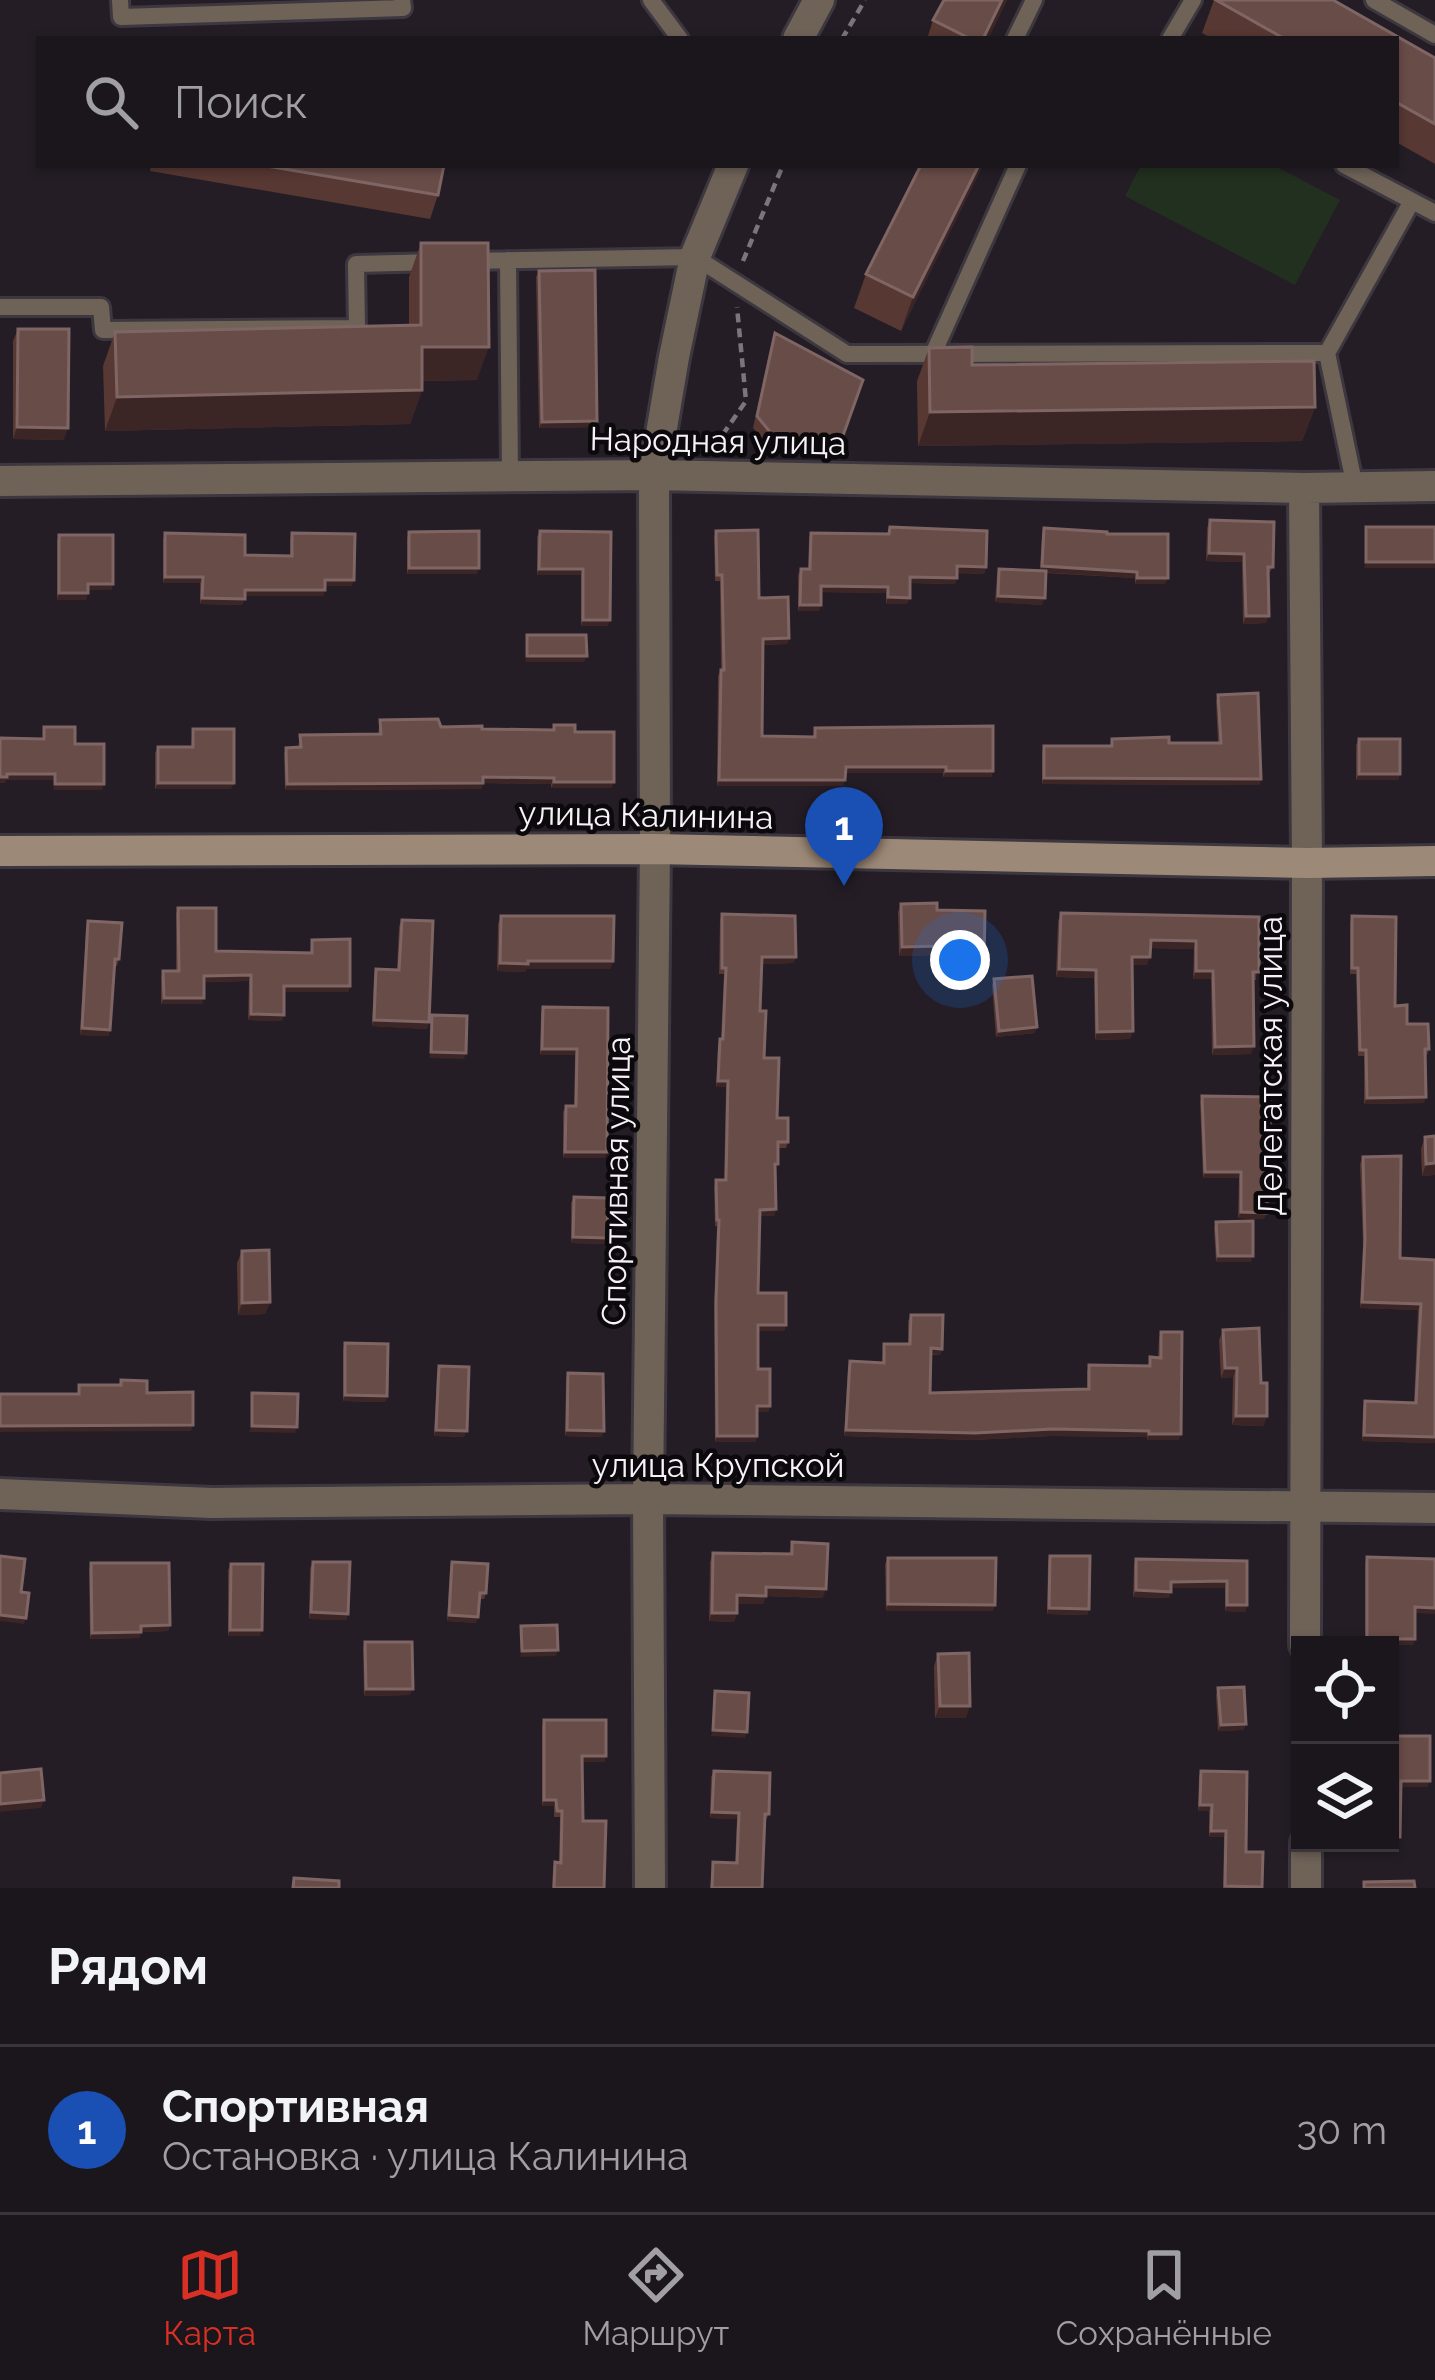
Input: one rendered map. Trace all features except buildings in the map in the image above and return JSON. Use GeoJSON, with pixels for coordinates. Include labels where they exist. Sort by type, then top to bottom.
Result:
{"type":"FeatureCollection","features":[{"type":"Feature","properties":{"kind":"street"},"geometry":{"type":"LineString","coordinates":[[800,36],[819,0]]}},
{"type":"Feature","properties":{"kind":"street","name":"Спортивная улица"},"geometry":{"type":"LineString","coordinates":[[650,1888],[654,476],[695,256],[733,168]]}},
{"type":"Feature","properties":{"kind":"street","name":"Народная улица"},"geometry":{"type":"LineString","coordinates":[[0,482],[510,475],[1435,486]]}},
{"type":"Feature","properties":{"kind":"street","name":"Делегатская улица"},"geometry":{"type":"LineString","coordinates":[[1304,488],[1305,1636]]}},
{"type":"Feature","properties":{"kind":"street","name":"улица Калинина"},"geometry":{"type":"LineString","coordinates":[[0,851],[656,849],[1307,863],[1435,861]]}},
{"type":"Feature","properties":{"kind":"street","name":"улица Крупской"},"geometry":{"type":"LineString","coordinates":[[0,1494],[212,1503],[648,1499],[1435,1508]]}},
{"type":"Feature","properties":{"kind":"street"},"geometry":{"type":"LineString","coordinates":[[1306,1852],[1306,1888]]}},
{"type":"Feature","properties":{"kind":"lane"},"geometry":{"type":"LineString","coordinates":[[120,0],[121,17],[403,8],[402,0]]}},
{"type":"Feature","properties":{"kind":"lane"},"geometry":{"type":"LineString","coordinates":[[651,0],[678,36]]}},
{"type":"Feature","properties":{"kind":"lane"},"geometry":{"type":"LineString","coordinates":[[1016,36],[1034,0]]}},
{"type":"Feature","properties":{"kind":"lane"},"geometry":{"type":"LineString","coordinates":[[1172,36],[1193,0]]}},
{"type":"Feature","properties":{"kind":"lane"},"geometry":{"type":"LineString","coordinates":[[1374,0],[1435,35]]}},
{"type":"Feature","properties":{"kind":"lane"},"geometry":{"type":"LineString","coordinates":[[933,354],[1017,168]]}},
{"type":"Feature","properties":{"kind":"lane"},"geometry":{"type":"LineString","coordinates":[[1350,168],[1435,213]]}},
{"type":"Feature","properties":{"kind":"lane"},"geometry":{"type":"LineString","coordinates":[[1355,487],[1327,353],[1412,201]]}},
{"type":"Feature","properties":{"kind":"lane"},"geometry":{"type":"LineString","coordinates":[[0,307],[101,307],[103,329],[357,328],[356,264],[695,256],[847,354],[1327,353]]}},
{"type":"Feature","properties":{"kind":"lane"},"geometry":{"type":"LineString","coordinates":[[508,260],[510,475]]}},
{"type":"Feature","properties":{"kind":"path"},"geometry":{"type":"LineString","coordinates":[[844,36],[865,0]]}},
{"type":"Feature","properties":{"kind":"green space"},"geometry":{"type":"Polygon","coordinates":[[[1139,168],[1279,168],[1340,200],[1295,285],[1125,196],[1139,168]]]}},
{"type":"Feature","properties":{"kind":"place","name":"Спортивная"},"geometry":{"type":"Point","coordinates":[844,886]}}]}
